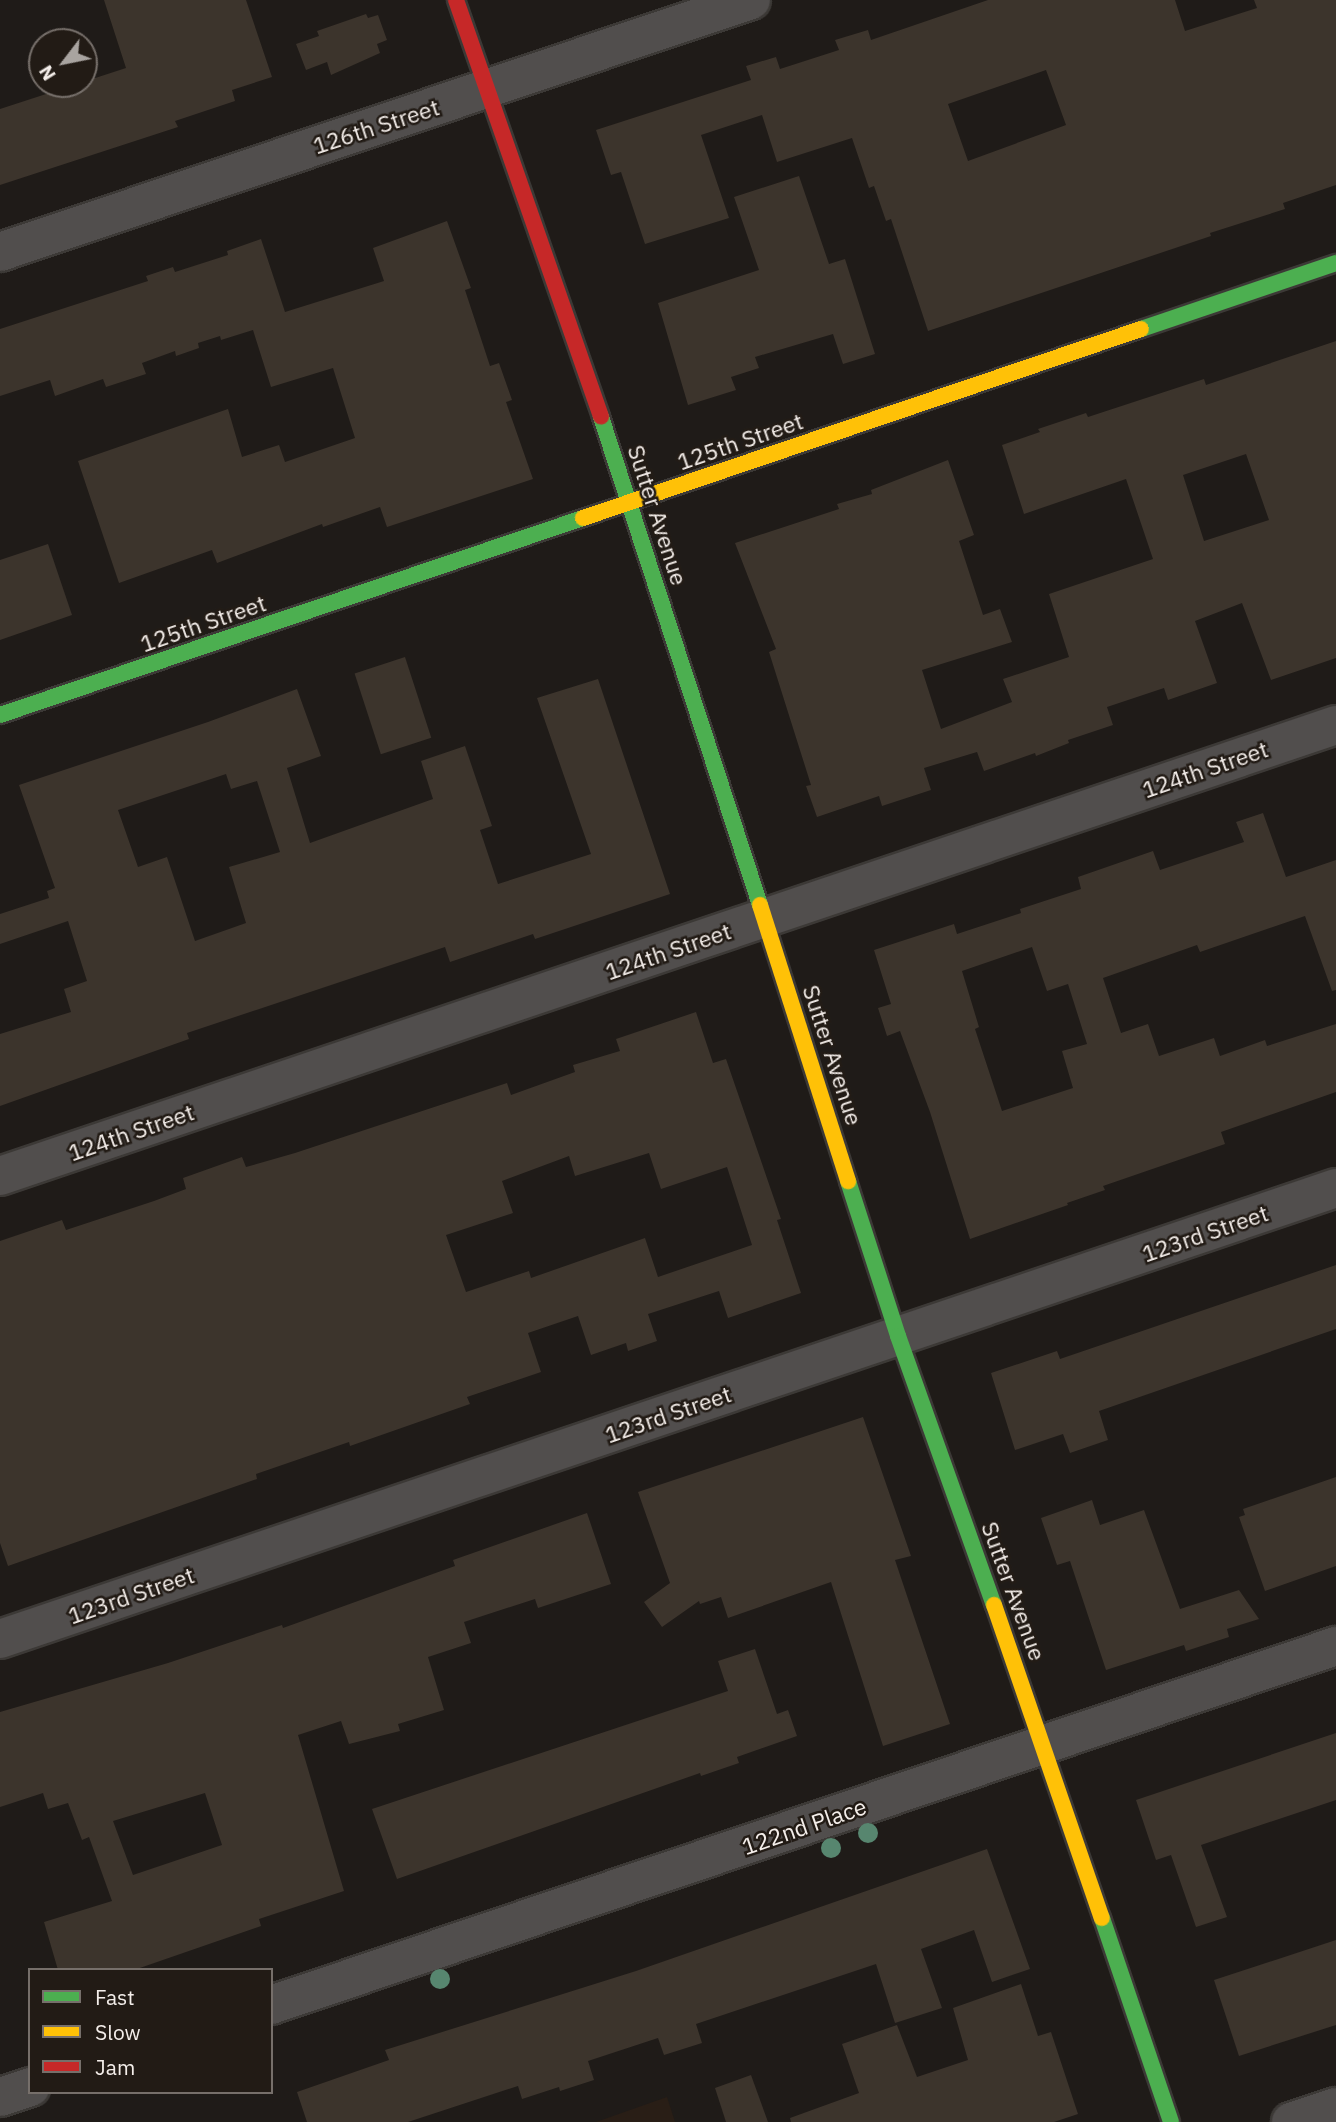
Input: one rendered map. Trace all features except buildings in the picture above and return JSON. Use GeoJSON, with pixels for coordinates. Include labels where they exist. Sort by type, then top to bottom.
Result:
{"type":"FeatureCollection","features":[{"type":"Feature","properties":{"kind":"street","name":"Sutter Avenue"},"geometry":{"type":"LineString","coordinates":[[456,0],[631,502],[898,1336],[1044,1744],[1171,2122]]}},
{"type":"Feature","properties":{"kind":"street","name":"126th Street"},"geometry":{"type":"LineString","coordinates":[[0,252],[751,0]]}},
{"type":"Feature","properties":{"kind":"street","name":"125th Street"},"geometry":{"type":"LineString","coordinates":[[0,715],[1336,263]]}},
{"type":"Feature","properties":{"kind":"street","name":"124th Street"},"geometry":{"type":"LineString","coordinates":[[0,1176],[1336,725]]}},
{"type":"Feature","properties":{"kind":"street","name":"123rd Street"},"geometry":{"type":"LineString","coordinates":[[0,1639],[1336,1188]]}},
{"type":"Feature","properties":{"kind":"street","name":"122nd Place"},"geometry":{"type":"LineString","coordinates":[[273,2005],[1336,1646]]}},
{"type":"Feature","properties":{"kind":"street"},"geometry":{"type":"LineString","coordinates":[[0,2097],[28,2088]]}},
{"type":"Feature","properties":{"kind":"street"},"geometry":{"type":"LineString","coordinates":[[1291,2122],[1336,2107]]}},
{"type":"Feature","properties":{"kind":"shaded area"},"geometry":{"type":"Polygon","coordinates":[[[667,2097],[675,2122],[596,2122],[667,2097]]]}},
{"type":"Feature","properties":{"kind":"traffic: fast"},"geometry":{"type":"LineString","coordinates":[[1141,329],[1336,263]]}},
{"type":"Feature","properties":{"kind":"traffic: fast"},"geometry":{"type":"LineString","coordinates":[[601,417],[760,905]]}},
{"type":"Feature","properties":{"kind":"traffic: fast"},"geometry":{"type":"LineString","coordinates":[[0,715],[583,518]]}},
{"type":"Feature","properties":{"kind":"traffic: fast"},"geometry":{"type":"LineString","coordinates":[[848,1181],[898,1336],[994,1605]]}},
{"type":"Feature","properties":{"kind":"traffic: fast"},"geometry":{"type":"LineString","coordinates":[[1102,1918],[1171,2122]]}},
{"type":"Feature","properties":{"kind":"traffic: slow"},"geometry":{"type":"LineString","coordinates":[[583,518],[1141,329]]}},
{"type":"Feature","properties":{"kind":"traffic: slow"},"geometry":{"type":"LineString","coordinates":[[760,905],[848,1181]]}},
{"type":"Feature","properties":{"kind":"traffic: slow"},"geometry":{"type":"LineString","coordinates":[[994,1605],[1102,1918]]}},
{"type":"Feature","properties":{"kind":"traffic: jam"},"geometry":{"type":"LineString","coordinates":[[456,0],[601,417]]}}]}
